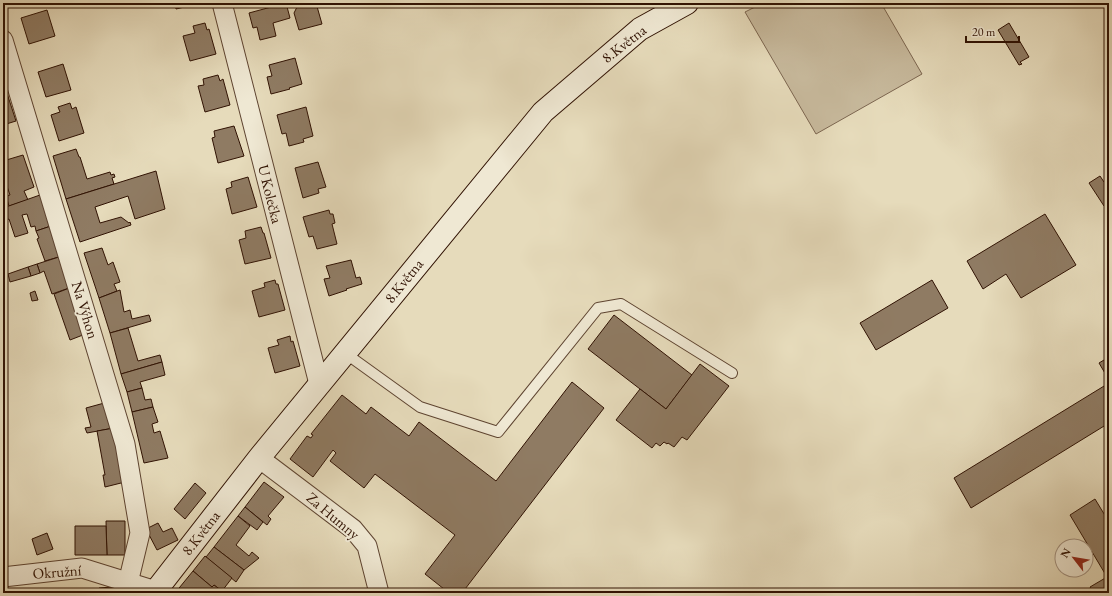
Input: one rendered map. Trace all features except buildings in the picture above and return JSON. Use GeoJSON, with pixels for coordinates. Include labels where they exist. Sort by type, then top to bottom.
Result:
{"type":"FeatureCollection","features":[{"type":"Feature","properties":{"kind":"main road","name":"8.Května"},"geometry":{"type":"LineString","coordinates":[[155,592],[259,458],[543,112],[640,29],[687,3]]}},
{"type":"Feature","properties":{"kind":"street","name":"U Kolečka"},"geometry":{"type":"LineString","coordinates":[[222,3],[319,384]]}},
{"type":"Feature","properties":{"kind":"street","name":"Na Výhon"},"geometry":{"type":"LineString","coordinates":[[3,40],[126,444],[140,533],[128,583]]}},
{"type":"Feature","properties":{"kind":"street","name":"Za Humny"},"geometry":{"type":"LineString","coordinates":[[259,458],[353,530],[367,546],[379,593]]}},
{"type":"Feature","properties":{"kind":"street","name":"Okružní"},"geometry":{"type":"LineString","coordinates":[[3,578],[82,568],[155,592]]}},
{"type":"Feature","properties":{"kind":"lane"},"geometry":{"type":"LineString","coordinates":[[345,353],[420,407],[498,432],[598,308],[621,304],[732,373]]}},
{"type":"Feature","properties":{"kind":"shaded area"},"geometry":{"type":"Polygon","coordinates":[[[755,3],[881,3],[922,74],[816,134],[745,12],[757,6],[755,3]]]}}]}
